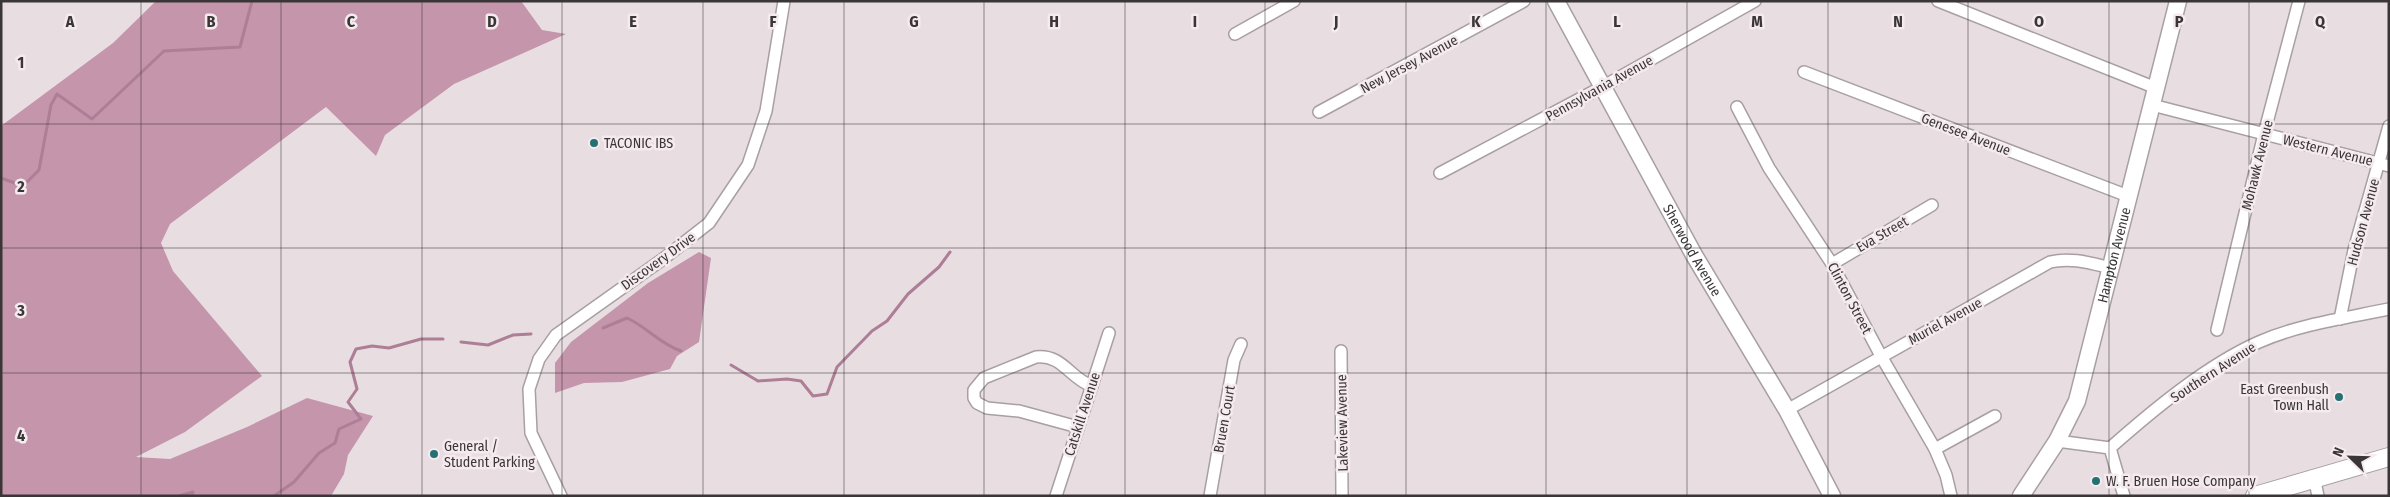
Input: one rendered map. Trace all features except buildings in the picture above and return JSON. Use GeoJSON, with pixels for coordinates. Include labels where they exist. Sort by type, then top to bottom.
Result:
{"type":"FeatureCollection","features":[{"type":"Feature","properties":{"kind":"main road"},"geometry":{"type":"LineString","coordinates":[[2255,496],[2314,477],[2389,457]]}},
{"type":"Feature","properties":{"kind":"street","name":"Discovery Drive"},"geometry":{"type":"LineString","coordinates":[[562,496],[532,433],[529,389],[539,359],[556,335],[663,260],[709,223],[748,165],[766,111],[784,1]]}},
{"type":"Feature","properties":{"kind":"street"},"geometry":{"type":"LineString","coordinates":[[1235,34],[1294,1]]}},
{"type":"Feature","properties":{"kind":"street","name":"New Jersey Avenue"},"geometry":{"type":"LineString","coordinates":[[1319,112],[1524,1]]}},
{"type":"Feature","properties":{"kind":"street","name":"Sherwood Avenue"},"geometry":{"type":"LineString","coordinates":[[1556,1],[1694,255],[1787,410],[1832,496]]}},
{"type":"Feature","properties":{"kind":"street","name":"Pennsylvania Avenue"},"geometry":{"type":"LineString","coordinates":[[1440,173],[1602,88],[1756,1]]}},
{"type":"Feature","properties":{"kind":"street"},"geometry":{"type":"LineString","coordinates":[[1938,1],[2156,88]]}},
{"type":"Feature","properties":{"kind":"street","name":"Hampton Avenue"},"geometry":{"type":"LineString","coordinates":[[2021,496],[2057,441],[2077,401],[2178,1]]}},
{"type":"Feature","properties":{"kind":"street","name":"Mohawk Avenue"},"geometry":{"type":"LineString","coordinates":[[2217,330],[2264,134],[2299,1]]}},
{"type":"Feature","properties":{"kind":"street","name":"Genesee Avenue"},"geometry":{"type":"LineString","coordinates":[[1804,72],[2128,196]]}},
{"type":"Feature","properties":{"kind":"street","name":"Western Avenue"},"geometry":{"type":"LineString","coordinates":[[2152,105],[2384,164]]}},
{"type":"Feature","properties":{"kind":"street","name":"Clinton Street"},"geometry":{"type":"LineString","coordinates":[[1737,107],[1769,168],[1832,264],[1881,356],[1935,448],[1946,475],[1951,496]]}},
{"type":"Feature","properties":{"kind":"street","name":"Hudson Avenue"},"geometry":{"type":"LineString","coordinates":[[2340,319],[2354,250],[2384,164],[2389,126]]}},
{"type":"Feature","properties":{"kind":"street","name":"Eva Street"},"geometry":{"type":"LineString","coordinates":[[1832,264],[1932,205]]}},
{"type":"Feature","properties":{"kind":"street","name":"Muriel Avenue"},"geometry":{"type":"LineString","coordinates":[[1787,410],[2050,262],[2062,259],[2073,260],[2111,268]]}},
{"type":"Feature","properties":{"kind":"street","name":"Southern Avenue"},"geometry":{"type":"LineString","coordinates":[[2110,448],[2192,382],[2259,342],[2300,328],[2389,309]]}},
{"type":"Feature","properties":{"kind":"street","name":"Catskill Avenue"},"geometry":{"type":"LineString","coordinates":[[1056,496],[1109,333]]}},
{"type":"Feature","properties":{"kind":"street","name":"Bruen Court"},"geometry":{"type":"LineString","coordinates":[[1210,496],[1234,360],[1241,344]]}},
{"type":"Feature","properties":{"kind":"street","name":"Lakeview Avenue"},"geometry":{"type":"LineString","coordinates":[[1340,351],[1342,496]]}},
{"type":"Feature","properties":{"kind":"street"},"geometry":{"type":"LineString","coordinates":[[1078,427],[1019,411],[987,408],[977,403],[974,398],[974,390],[984,378],[1036,357],[1044,356],[1061,362],[1086,384],[1092,386]]}},
{"type":"Feature","properties":{"kind":"street"},"geometry":{"type":"LineString","coordinates":[[1935,448],[1995,416]]}},
{"type":"Feature","properties":{"kind":"street"},"geometry":{"type":"LineString","coordinates":[[2057,441],[2110,448],[2124,496]]}},
{"type":"Feature","properties":{"kind":"street"},"geometry":{"type":"LineString","coordinates":[[2314,477],[2318,496]]}},
{"type":"Feature","properties":{"kind":"shaded area"},"geometry":{"type":"Polygon","coordinates":[[[156,1],[521,1],[542,30],[566,34],[454,84],[385,135],[376,156],[326,107],[170,224],[161,243],[173,271],[262,376],[185,432],[136,457],[170,459],[247,427],[307,398],[373,416],[348,455],[344,474],[331,496],[1,496],[1,126],[113,43],[156,1]]]}},
{"type":"Feature","properties":{"kind":"shaded area"},"geometry":{"type":"Polygon","coordinates":[[[699,252],[711,258],[699,342],[677,356],[670,369],[622,382],[584,383],[555,393],[555,363],[571,342],[648,283],[699,252]]]}},
{"type":"Feature","properties":{"kind":"waterway"},"geometry":{"type":"LineString","coordinates":[[1,178],[23,186],[39,170],[51,105],[57,94],[92,119],[164,51],[240,47],[252,1]]}},
{"type":"Feature","properties":{"kind":"waterway"},"geometry":{"type":"LineString","coordinates":[[731,365],[758,381],[787,379],[801,381],[813,396],[827,394],[837,367],[872,331],[887,321],[908,294],[939,267],[950,252]]}},
{"type":"Feature","properties":{"kind":"waterway"},"geometry":{"type":"LineString","coordinates":[[603,328],[627,318],[673,348],[681,351]]}},
{"type":"Feature","properties":{"kind":"waterway"},"geometry":{"type":"LineString","coordinates":[[461,342],[488,345],[513,335],[531,334]]}},
{"type":"Feature","properties":{"kind":"waterway"},"geometry":{"type":"LineString","coordinates":[[274,496],[294,482],[319,453],[335,443],[339,429],[361,419],[348,402],[357,389],[350,362],[356,349],[372,346],[389,348],[421,339],[443,339]]}},
{"type":"Feature","properties":{"kind":"waterway"},"geometry":{"type":"LineString","coordinates":[[179,496],[193,492],[192,496]]}},
{"type":"Feature","properties":{"kind":"place","name":"TACONIC IBS"},"geometry":{"type":"Point","coordinates":[594,143]}},
{"type":"Feature","properties":{"kind":"place","name":"East Greenbush Town Hall"},"geometry":{"type":"Point","coordinates":[2339,397]}},
{"type":"Feature","properties":{"kind":"place","name":"General / Student Parking"},"geometry":{"type":"Point","coordinates":[434,454]}},
{"type":"Feature","properties":{"kind":"place","name":"W. F. Bruen Hose Company"},"geometry":{"type":"Point","coordinates":[2096,481]}}]}
